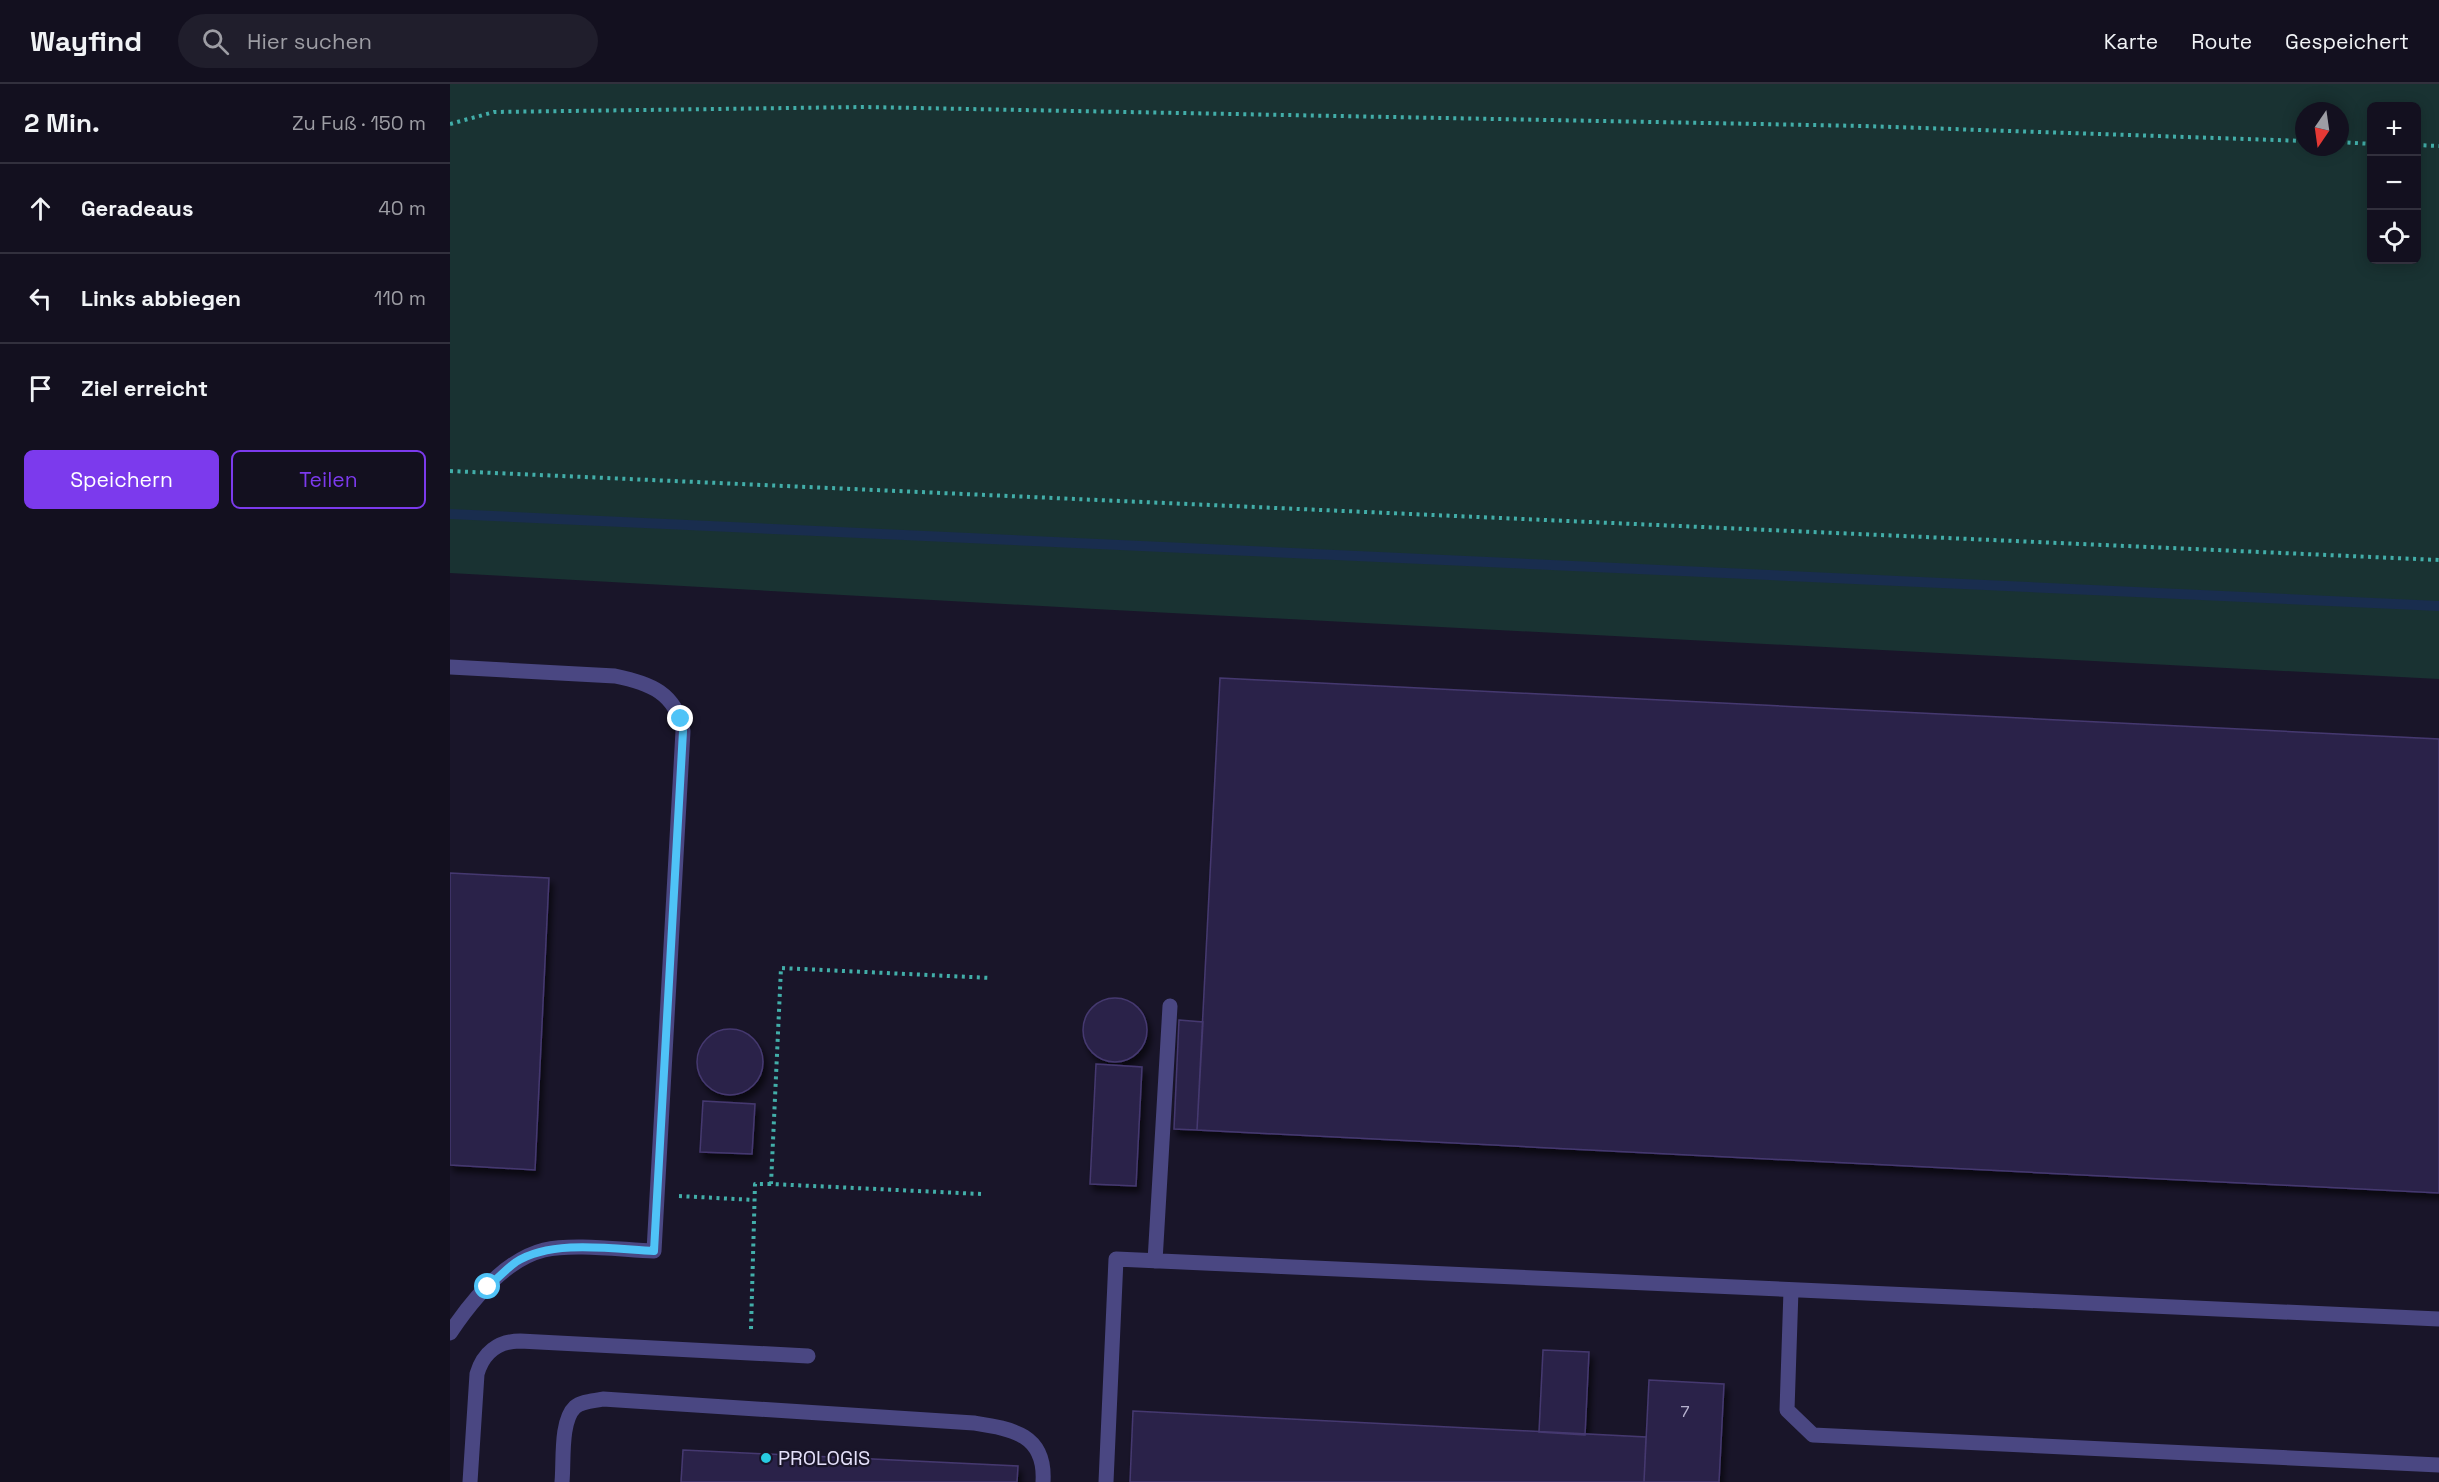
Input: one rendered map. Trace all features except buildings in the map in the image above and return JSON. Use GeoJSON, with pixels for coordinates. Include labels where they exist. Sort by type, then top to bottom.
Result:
{"type":"FeatureCollection","features":[{"type":"Feature","properties":{"kind":"lane"},"geometry":{"type":"LineString","coordinates":[[450,668],[615,676],[632,679],[661,692],[678,711],[683,731],[654,1251],[564,1248],[544,1250],[516,1262],[488,1287],[461,1316],[450,1334]]}},
{"type":"Feature","properties":{"kind":"lane"},"geometry":{"type":"LineString","coordinates":[[1155,1261],[1170,1005]]}},
{"type":"Feature","properties":{"kind":"lane"},"geometry":{"type":"LineString","coordinates":[[1106,1482],[1116,1259],[2439,1319]]}},
{"type":"Feature","properties":{"kind":"lane"},"geometry":{"type":"LineString","coordinates":[[1791,1290],[1786,1410],[1813,1435],[2439,1466]]}},
{"type":"Feature","properties":{"kind":"lane"},"geometry":{"type":"LineString","coordinates":[[470,1482],[477,1374],[483,1359],[501,1344],[520,1341],[808,1356]]}},
{"type":"Feature","properties":{"kind":"lane"},"geometry":{"type":"LineString","coordinates":[[562,1482],[566,1424],[575,1407],[585,1402],[603,1400],[974,1423],[1007,1428],[1024,1434],[1034,1445],[1042,1459],[1043,1482]]}},
{"type":"Feature","properties":{"kind":"path"},"geometry":{"type":"LineString","coordinates":[[450,124],[494,112],[864,107],[1864,126],[2295,141]]}},
{"type":"Feature","properties":{"kind":"path"},"geometry":{"type":"LineString","coordinates":[[2349,143],[2367,144]]}},
{"type":"Feature","properties":{"kind":"path"},"geometry":{"type":"LineString","coordinates":[[2421,145],[2439,146]]}},
{"type":"Feature","properties":{"kind":"path"},"geometry":{"type":"LineString","coordinates":[[450,471],[2439,560]]}},
{"type":"Feature","properties":{"kind":"path"},"geometry":{"type":"LineString","coordinates":[[771,1185],[781,968],[991,978]]}},
{"type":"Feature","properties":{"kind":"path"},"geometry":{"type":"LineString","coordinates":[[751,1353],[755,1184],[981,1194]]}},
{"type":"Feature","properties":{"kind":"path"},"geometry":{"type":"LineString","coordinates":[[657,1195],[754,1200]]}},
{"type":"Feature","properties":{"kind":"green space"},"geometry":{"type":"Polygon","coordinates":[[[450,84],[2439,84],[2439,679],[450,573],[450,84]]]}},
{"type":"Feature","properties":{"kind":"waterway"},"geometry":{"type":"LineString","coordinates":[[450,514],[2439,606]]}},
{"type":"Feature","properties":{"kind":"place","name":"PROLOGIS"},"geometry":{"type":"Point","coordinates":[766,1458]}},
{"type":"Feature","properties":{"kind":"route"},"geometry":{"type":"LineString","coordinates":[[488,1287],[516,1262],[544,1250],[564,1248],[654,1251],[683,731],[681,719]]}}]}
